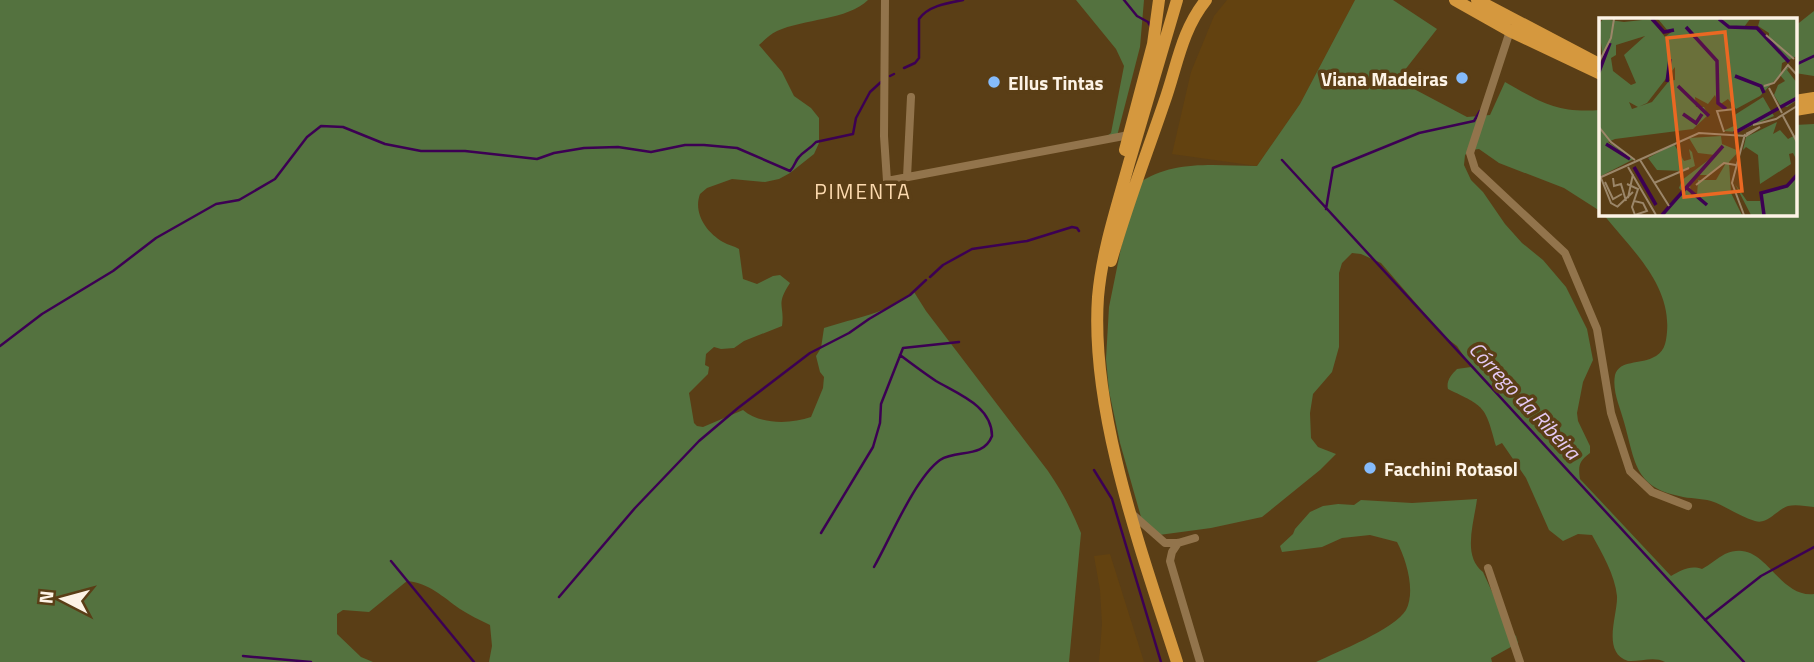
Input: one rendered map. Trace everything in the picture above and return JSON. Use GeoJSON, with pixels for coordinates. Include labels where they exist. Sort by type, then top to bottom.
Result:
{"type":"FeatureCollection","features":[{"type":"Feature","properties":{"kind":"highway"},"geometry":{"type":"LineString","coordinates":[[1158,0],[1153,44],[1104,242],[1098,304],[1099,340],[1108,419],[1131,513],[1177,662]]}},
{"type":"Feature","properties":{"kind":"highway"},"geometry":{"type":"LineString","coordinates":[[1098,304],[1109,234],[1177,0]]}},
{"type":"Feature","properties":{"kind":"highway"},"geometry":{"type":"LineString","coordinates":[[1099,340],[1108,271],[1122,214],[1184,0]]}},
{"type":"Feature","properties":{"kind":"highway"},"geometry":{"type":"LineString","coordinates":[[1108,271],[1184,37],[1206,0]]}},
{"type":"Feature","properties":{"kind":"highway"},"geometry":{"type":"LineString","coordinates":[[1453,0],[1477,6],[1599,64]]}},
{"type":"Feature","properties":{"kind":"highway"},"geometry":{"type":"LineString","coordinates":[[1477,6],[1510,31],[1599,73]]}},
{"type":"Feature","properties":{"kind":"street"},"geometry":{"type":"LineString","coordinates":[[885,0],[884,136],[887,181],[1129,135]]}},
{"type":"Feature","properties":{"kind":"street"},"geometry":{"type":"LineString","coordinates":[[1510,31],[1471,153],[1475,169],[1565,253],[1597,329],[1611,413],[1630,471],[1652,492],[1688,506]]}},
{"type":"Feature","properties":{"kind":"street"},"geometry":{"type":"LineString","coordinates":[[907,177],[911,97]]}},
{"type":"Feature","properties":{"kind":"street"},"geometry":{"type":"LineString","coordinates":[[1131,513],[1165,543],[1178,544],[1195,538]]}},
{"type":"Feature","properties":{"kind":"street"},"geometry":{"type":"LineString","coordinates":[[1178,544],[1170,561],[1200,662]]}},
{"type":"Feature","properties":{"kind":"street"},"geometry":{"type":"LineString","coordinates":[[1488,568],[1520,662]]}},
{"type":"Feature","properties":{"kind":"shaded area"},"geometry":{"type":"Polygon","coordinates":[[[1227,0],[1355,0],[1300,104],[1257,166],[1172,154],[1191,72],[1214,16],[1227,0]]]}},
{"type":"Feature","properties":{"kind":"shaded area"},"geometry":{"type":"Polygon","coordinates":[[[1110,554],[1144,662],[1099,662],[1102,624],[1094,556],[1110,554]]]}},
{"type":"Feature","properties":{"kind":"green space"},"geometry":{"type":"Polygon","coordinates":[[[0,0],[868,0],[849,12],[777,31],[759,45],[782,72],[794,96],[811,108],[819,118],[819,143],[814,154],[779,179],[765,182],[732,179],[707,188],[700,194],[698,208],[702,221],[717,238],[739,249],[743,279],[757,284],[780,275],[790,283],[782,301],[782,326],[744,341],[734,348],[714,347],[706,354],[708,374],[689,393],[694,423],[703,427],[743,410],[758,418],[776,422],[811,417],[823,388],[824,377],[816,356],[821,348],[824,328],[882,310],[914,292],[1048,471],[1081,533],[1069,662],[489,662],[492,646],[490,625],[429,588],[407,581],[369,612],[343,610],[337,614],[337,634],[361,657],[373,662],[0,662],[0,0]]]}},
{"type":"Feature","properties":{"kind":"green space"},"geometry":{"type":"Polygon","coordinates":[[[1076,0],[1144,0],[1140,47],[1116,140],[1103,139],[1111,133],[1124,66],[1116,49],[1076,0]]]}},
{"type":"Feature","properties":{"kind":"green space"},"geometry":{"type":"Polygon","coordinates":[[[1355,0],[1393,0],[1437,29],[1397,80],[1467,117],[1490,115],[1505,82],[1550,105],[1572,110],[1599,110],[1599,210],[1564,188],[1499,163],[1479,149],[1470,150],[1465,155],[1464,165],[1471,180],[1483,192],[1505,224],[1522,243],[1543,260],[1566,287],[1587,329],[1593,360],[1583,382],[1577,413],[1590,446],[1590,453],[1580,464],[1580,479],[1671,576],[1690,568],[1702,569],[1725,554],[1739,551],[1750,553],[1761,560],[1790,587],[1801,593],[1814,594],[1814,662],[1665,662],[1652,659],[1628,661],[1620,656],[1613,641],[1616,588],[1608,564],[1592,535],[1578,534],[1563,541],[1549,530],[1526,478],[1502,443],[1496,446],[1482,409],[1448,389],[1450,378],[1457,369],[1471,367],[1457,346],[1445,337],[1381,263],[1361,254],[1352,253],[1342,263],[1339,273],[1339,347],[1332,372],[1313,394],[1310,413],[1311,438],[1318,447],[1336,454],[1262,517],[1159,535],[1141,517],[1120,443],[1109,391],[1106,359],[1109,307],[1138,184],[1151,176],[1180,167],[1257,166],[1300,104],[1355,0]]]}},
{"type":"Feature","properties":{"kind":"green space"},"geometry":{"type":"Polygon","coordinates":[[[1814,11],[1814,76],[1797,73],[1797,24],[1814,11]]]}},
{"type":"Feature","properties":{"kind":"green space"},"geometry":{"type":"Polygon","coordinates":[[[1814,124],[1814,507],[1788,506],[1760,522],[1711,501],[1664,492],[1645,479],[1639,470],[1617,399],[1615,375],[1621,367],[1647,360],[1662,351],[1667,336],[1667,315],[1663,298],[1647,268],[1604,215],[1797,215],[1797,125],[1814,124]]]}},
{"type":"Feature","properties":{"kind":"green space"},"geometry":{"type":"Polygon","coordinates":[[[1477,499],[1471,538],[1473,557],[1518,643],[1491,658],[1492,662],[1316,662],[1365,639],[1400,617],[1409,602],[1410,585],[1404,557],[1397,542],[1370,535],[1342,538],[1322,547],[1282,552],[1280,546],[1310,512],[1323,506],[1354,505],[1361,500],[1412,503],[1477,499]]]}},
{"type":"Feature","properties":{"kind":"waterway"},"geometry":{"type":"LineString","coordinates":[[904,68],[919,58],[919,19],[938,6],[963,0]]}},
{"type":"Feature","properties":{"kind":"waterway","name":"Córrego da Ribeira"},"geometry":{"type":"LineString","coordinates":[[1124,0],[1137,16],[1151,27]]}},
{"type":"Feature","properties":{"kind":"waterway"},"geometry":{"type":"LineString","coordinates":[[1797,64],[1814,56]]}},
{"type":"Feature","properties":{"kind":"waterway"},"geometry":{"type":"LineString","coordinates":[[890,76],[894,74]]}},
{"type":"Feature","properties":{"kind":"waterway"},"geometry":{"type":"LineString","coordinates":[[0,346],[42,314],[113,271],[156,238],[216,204],[239,200],[275,179],[307,137],[321,126],[343,127],[385,144],[421,151],[465,151],[537,159],[584,148],[618,147],[651,152],[685,145],[737,148],[790,171],[799,157],[816,142],[853,134],[856,118],[870,92],[881,82]]}},
{"type":"Feature","properties":{"kind":"waterway"},"geometry":{"type":"LineString","coordinates":[[1326,209],[1333,168],[1419,133],[1474,121],[1480,111]]}},
{"type":"Feature","properties":{"kind":"waterway","name":"Córrego da Ribeira"},"geometry":{"type":"LineString","coordinates":[[1282,160],[1744,662]]}},
{"type":"Feature","properties":{"kind":"waterway"},"geometry":{"type":"LineString","coordinates":[[930,277],[943,265],[972,249],[1027,241],[1072,227],[1079,231]]}},
{"type":"Feature","properties":{"kind":"waterway"},"geometry":{"type":"LineString","coordinates":[[559,597],[635,508],[699,441],[810,353],[849,333],[910,295],[926,280]]}},
{"type":"Feature","properties":{"kind":"waterway"},"geometry":{"type":"LineString","coordinates":[[821,533],[873,447],[880,423],[881,404],[903,348],[959,342]]}},
{"type":"Feature","properties":{"kind":"waterway"},"geometry":{"type":"LineString","coordinates":[[874,567],[921,480],[940,460],[976,451],[988,443],[992,436],[990,426],[980,409],[900,355]]}},
{"type":"Feature","properties":{"kind":"waterway"},"geometry":{"type":"LineString","coordinates":[[1094,470],[1112,499],[1161,662]]}},
{"type":"Feature","properties":{"kind":"waterway"},"geometry":{"type":"LineString","coordinates":[[1705,620],[1761,576],[1814,547]]}},
{"type":"Feature","properties":{"kind":"waterway"},"geometry":{"type":"LineString","coordinates":[[391,561],[474,662]]}},
{"type":"Feature","properties":{"kind":"waterway"},"geometry":{"type":"LineString","coordinates":[[243,656],[311,662]]}},
{"type":"Feature","properties":{"kind":"place","name":"Viana Madeiras"},"geometry":{"type":"Point","coordinates":[1462,78]}},
{"type":"Feature","properties":{"kind":"place","name":"Ellus Tintas"},"geometry":{"type":"Point","coordinates":[994,82]}},
{"type":"Feature","properties":{"kind":"place","name":"Facchini Rotasol"},"geometry":{"type":"Point","coordinates":[1370,468]}},
{"type":"Feature","properties":{"kind":"district","name":"PIMENTA"},"geometry":{"type":"Point","coordinates":[863,191]}}]}
